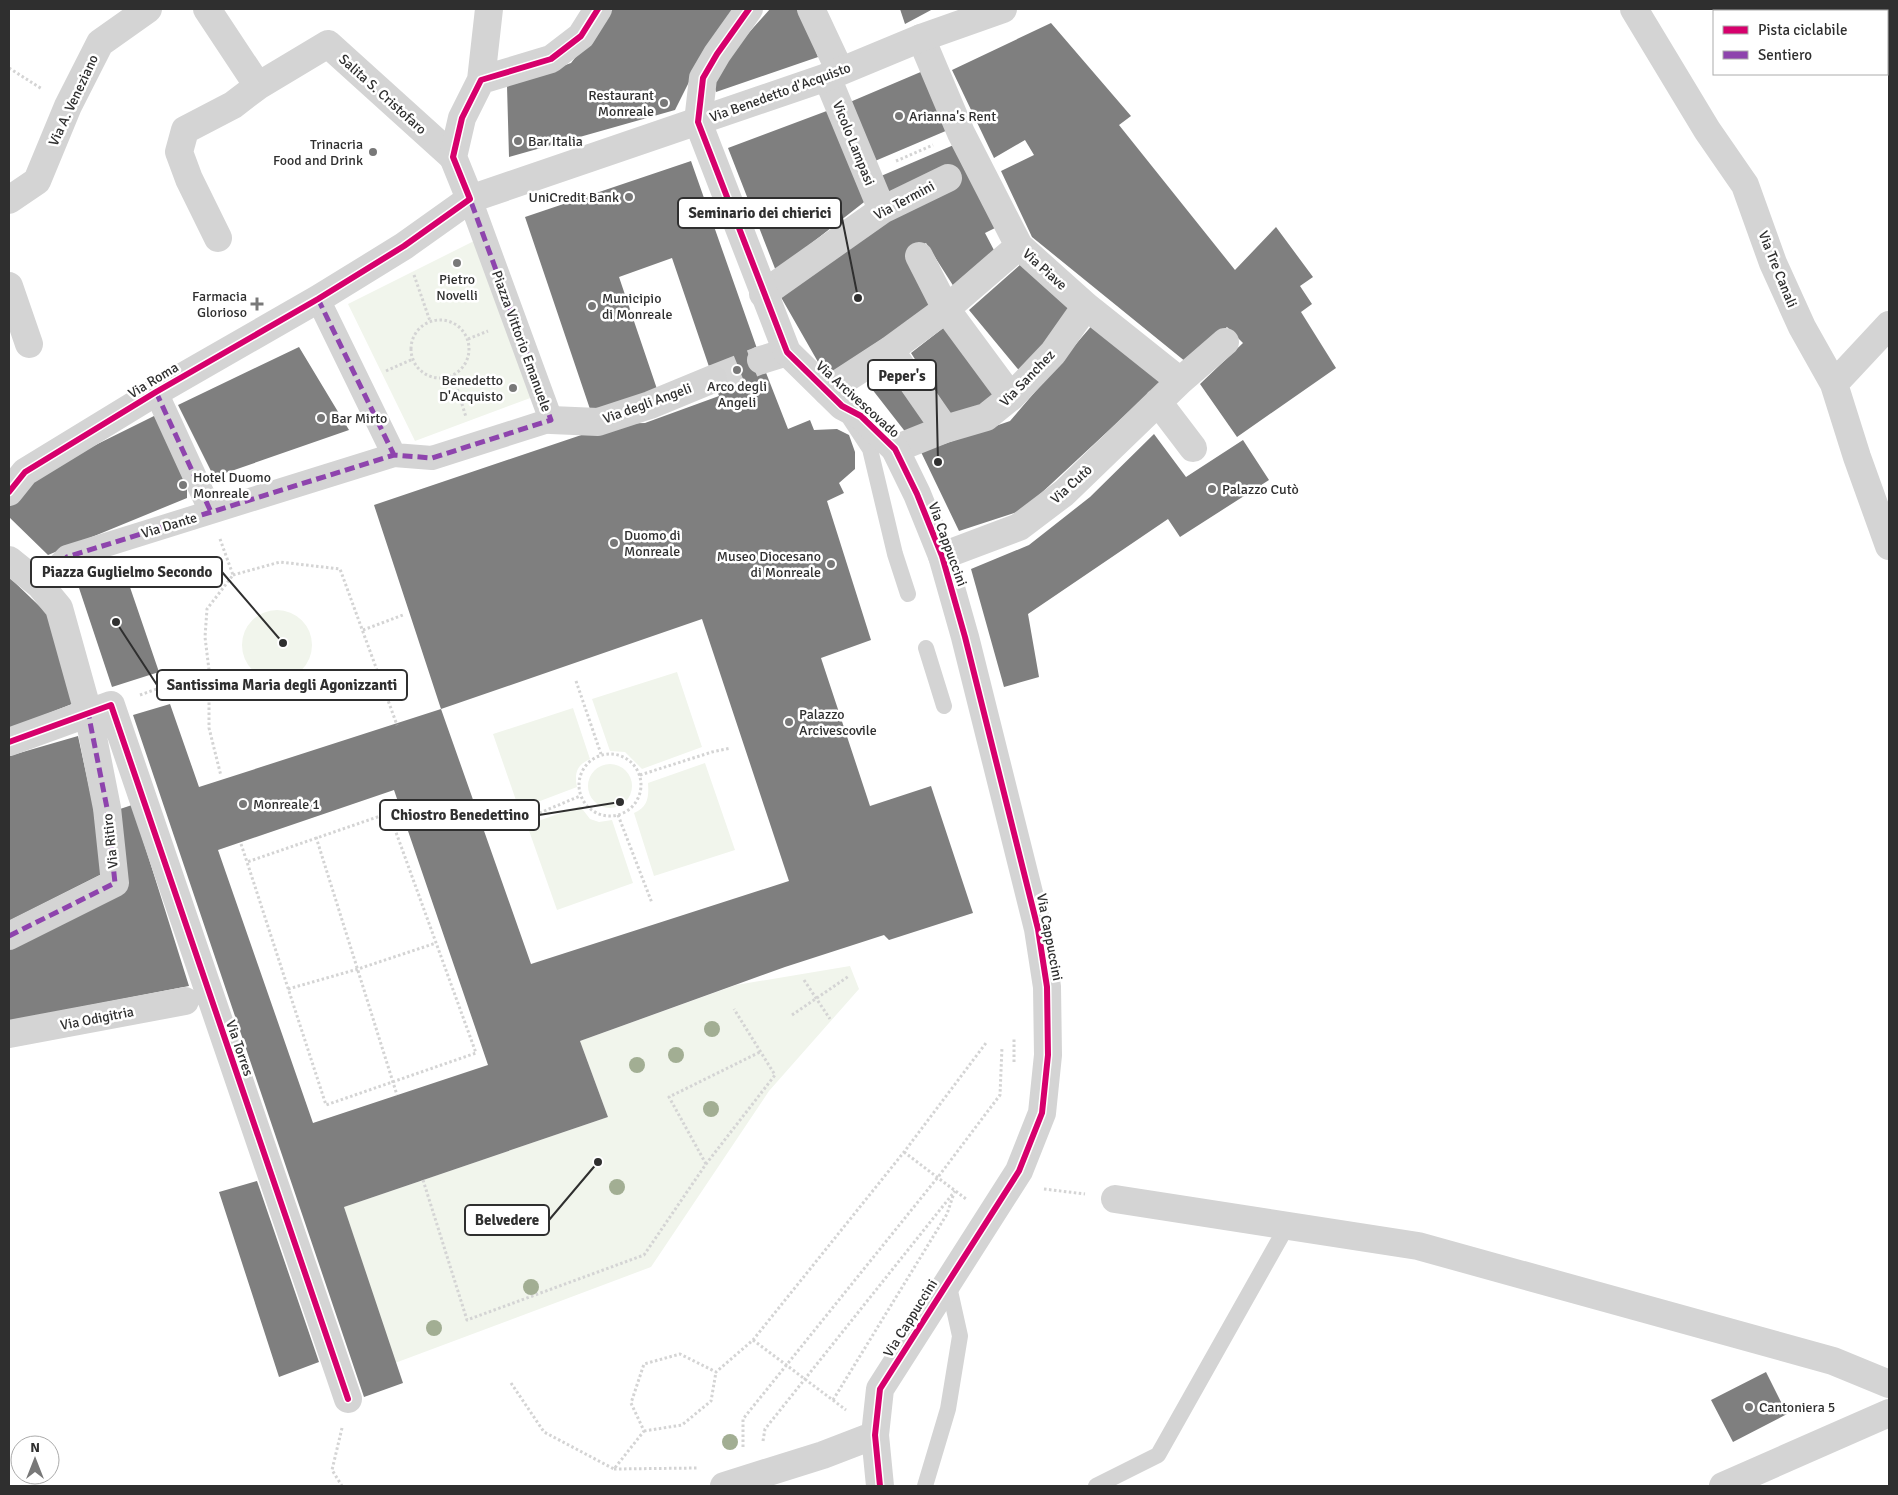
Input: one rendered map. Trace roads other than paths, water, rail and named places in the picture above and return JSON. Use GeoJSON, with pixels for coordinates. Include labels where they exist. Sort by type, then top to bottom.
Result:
{"type":"FeatureCollection","features":[{"type":"Feature","properties":{"kind":"street","name":"Via A. Veneziano"},"geometry":{"type":"LineString","coordinates":[[9,200],[37,181],[68,106],[100,43],[148,9]]}},
{"type":"Feature","properties":{"kind":"street"},"geometry":{"type":"LineString","coordinates":[[207,9],[258,86]]}},
{"type":"Feature","properties":{"kind":"street"},"geometry":{"type":"LineString","coordinates":[[470,199],[453,157],[462,118],[481,80],[489,9]]}},
{"type":"Feature","properties":{"kind":"street"},"geometry":{"type":"LineString","coordinates":[[481,80],[551,59],[581,36],[598,9]]}},
{"type":"Feature","properties":{"kind":"street"},"geometry":{"type":"LineString","coordinates":[[698,122],[703,78],[717,54],[749,9]]}},
{"type":"Feature","properties":{"kind":"street","name":"Vicolo Lampasi"},"geometry":{"type":"LineString","coordinates":[[811,9],[866,174],[882,210]]}},
{"type":"Feature","properties":{"kind":"street","name":"Via Benedetto d'Acquisto"},"geometry":{"type":"LineString","coordinates":[[404,246],[470,199],[834,74],[921,38],[1003,9]]}},
{"type":"Feature","properties":{"kind":"street","name":"Via Tre Canali"},"geometry":{"type":"LineString","coordinates":[[1634,9],[1707,130],[1745,185],[1773,263],[1802,327],[1834,384],[1857,457],[1889,546]]}},
{"type":"Feature","properties":{"kind":"street","name":"Via Piave"},"geometry":{"type":"LineString","coordinates":[[921,38],[962,133],[964,171],[1019,246],[1086,306],[1180,381]]}},
{"type":"Feature","properties":{"kind":"street","name":"Salita S. Cristofaro"},"geometry":{"type":"LineString","coordinates":[[218,238],[189,179],[179,152],[185,130],[233,105],[258,86],[328,44],[453,157]]}},
{"type":"Feature","properties":{"kind":"street","name":"Via Arcivescovado"},"geometry":{"type":"LineString","coordinates":[[698,122],[787,352],[835,398],[861,416],[895,449]]}},
{"type":"Feature","properties":{"kind":"street","name":"Via Termini"},"geometry":{"type":"LineString","coordinates":[[763,294],[882,210],[964,171]]}},
{"type":"Feature","properties":{"kind":"street","name":"Piazza Vittorio Emanuele"},"geometry":{"type":"LineString","coordinates":[[394,455],[432,458],[550,420],[470,199]]}},
{"type":"Feature","properties":{"kind":"street","name":"Via Roma"},"geometry":{"type":"LineString","coordinates":[[9,492],[25,472],[156,392],[318,299],[404,246]]}},
{"type":"Feature","properties":{"kind":"street"},"geometry":{"type":"LineString","coordinates":[[835,398],[890,350],[946,309],[1019,246]]}},
{"type":"Feature","properties":{"kind":"street"},"geometry":{"type":"LineString","coordinates":[[919,256],[946,309],[1011,398]]}},
{"type":"Feature","properties":{"kind":"street"},"geometry":{"type":"LineString","coordinates":[[9,286],[29,344]]}},
{"type":"Feature","properties":{"kind":"street"},"geometry":{"type":"LineString","coordinates":[[318,299],[394,455]]}},
{"type":"Feature","properties":{"kind":"street","name":"Via Sanchez"},"geometry":{"type":"LineString","coordinates":[[895,449],[946,429],[986,417],[1011,398],[1053,353],[1086,306]]}},
{"type":"Feature","properties":{"kind":"street"},"geometry":{"type":"LineString","coordinates":[[1834,384],[1889,326]]}},
{"type":"Feature","properties":{"kind":"street"},"geometry":{"type":"LineString","coordinates":[[1180,381],[1225,342]]}},
{"type":"Feature","properties":{"kind":"street"},"geometry":{"type":"LineString","coordinates":[[890,350],[946,429]]}},
{"type":"Feature","properties":{"kind":"street"},"geometry":{"type":"LineString","coordinates":[[761,360],[787,352]]}},
{"type":"Feature","properties":{"kind":"street","name":"Via degli Angeli"},"geometry":{"type":"LineString","coordinates":[[550,420],[598,422],[650,405],[713,379]]}},
{"type":"Feature","properties":{"kind":"street","name":"Via Cutò"},"geometry":{"type":"LineString","coordinates":[[942,556],[1019,527],[1064,493],[1180,381]]}},
{"type":"Feature","properties":{"kind":"street"},"geometry":{"type":"LineString","coordinates":[[156,392],[211,512]]}},
{"type":"Feature","properties":{"kind":"street"},"geometry":{"type":"LineString","coordinates":[[1158,402],[1193,448]]}},
{"type":"Feature","properties":{"kind":"street","name":"Via Cappuccini"},"geometry":{"type":"LineString","coordinates":[[880,1486],[875,1435],[880,1389],[1019,1171],[1034,1138],[1042,1113],[1048,1055],[1047,987],[1038,930],[965,637],[942,556],[917,494],[895,449]]}},
{"type":"Feature","properties":{"kind":"street","name":"Via Dante"},"geometry":{"type":"LineString","coordinates":[[40,585],[67,557],[394,455]]}},
{"type":"Feature","properties":{"kind":"street"},"geometry":{"type":"LineString","coordinates":[[9,560],[40,585],[59,608],[111,705],[9,742]]}},
{"type":"Feature","properties":{"kind":"street","name":"Via Ritiro"},"geometry":{"type":"LineString","coordinates":[[9,936],[115,884],[107,808],[111,705]]}},
{"type":"Feature","properties":{"kind":"street","name":"Via Torres"},"geometry":{"type":"LineString","coordinates":[[111,705],[348,1398]]}},
{"type":"Feature","properties":{"kind":"street","name":"Via Odigitria"},"geometry":{"type":"LineString","coordinates":[[9,1034],[185,1001]]}},
{"type":"Feature","properties":{"kind":"street"},"geometry":{"type":"LineString","coordinates":[[1115,1199],[1418,1246],[1833,1361],[1889,1384]]}},
{"type":"Feature","properties":{"kind":"street"},"geometry":{"type":"LineString","coordinates":[[1723,1486],[1889,1413]]}},
{"type":"Feature","properties":{"kind":"street"},"geometry":{"type":"LineString","coordinates":[[714,1477],[823,1455],[875,1435]]}},
{"type":"Feature","properties":{"kind":"lane"},"geometry":{"type":"LineString","coordinates":[[835,398],[870,450],[895,554],[908,594]]}},
{"type":"Feature","properties":{"kind":"lane"},"geometry":{"type":"LineString","coordinates":[[926,648],[944,706]]}},
{"type":"Feature","properties":{"kind":"lane"},"geometry":{"type":"LineString","coordinates":[[1096,1486],[1158,1455],[1287,1226]]}},
{"type":"Feature","properties":{"kind":"lane"},"geometry":{"type":"LineString","coordinates":[[925,1486],[948,1409],[960,1336],[948,1282]]}},
{"type":"Feature","properties":{"kind":"tunnel"},"geometry":{"type":"LineString","coordinates":[[713,379],[761,360]]}},
{"type":"Feature","properties":{"kind":"place","name":"Restaurant Monreale"},"geometry":{"type":"Point","coordinates":[664,103]}},
{"type":"Feature","properties":{"kind":"place","name":"Arianna's Rent"},"geometry":{"type":"Point","coordinates":[899,116]}},
{"type":"Feature","properties":{"kind":"place","name":"Bar Italia"},"geometry":{"type":"Point","coordinates":[518,141]}},
{"type":"Feature","properties":{"kind":"place","name":"Trinacria Food and Drink"},"geometry":{"type":"Point","coordinates":[373,152]}},
{"type":"Feature","properties":{"kind":"place","name":"UniCredit Bank"},"geometry":{"type":"Point","coordinates":[629,197]}},
{"type":"Feature","properties":{"kind":"place","name":"Pietro Novelli"},"geometry":{"type":"Point","coordinates":[457,263]}},
{"type":"Feature","properties":{"kind":"place","name":"Seminario dei chierici"},"geometry":{"type":"Point","coordinates":[858,298]}},
{"type":"Feature","properties":{"kind":"place","name":"Farmacia Glorioso"},"geometry":{"type":"Point","coordinates":[257,304]}},
{"type":"Feature","properties":{"kind":"place","name":"Municipio di Monreale"},"geometry":{"type":"Point","coordinates":[592,306]}},
{"type":"Feature","properties":{"kind":"place","name":"Arco degli Angeli"},"geometry":{"type":"Point","coordinates":[737,370]}},
{"type":"Feature","properties":{"kind":"place","name":"Benedetto D'Acquisto"},"geometry":{"type":"Point","coordinates":[513,388]}},
{"type":"Feature","properties":{"kind":"place","name":"Bar Mirto"},"geometry":{"type":"Point","coordinates":[321,418]}},
{"type":"Feature","properties":{"kind":"place","name":"Peper's"},"geometry":{"type":"Point","coordinates":[938,462]}},
{"type":"Feature","properties":{"kind":"place","name":"Hotel Duomo Monreale"},"geometry":{"type":"Point","coordinates":[183,485]}},
{"type":"Feature","properties":{"kind":"place","name":"Palazzo Cutò"},"geometry":{"type":"Point","coordinates":[1212,489]}},
{"type":"Feature","properties":{"kind":"place","name":"Duomo di Monreale"},"geometry":{"type":"Point","coordinates":[614,543]}},
{"type":"Feature","properties":{"kind":"place","name":"Museo Diocesano di Monreale"},"geometry":{"type":"Point","coordinates":[831,564]}},
{"type":"Feature","properties":{"kind":"place","name":"Santissima Maria degli Agonizzanti"},"geometry":{"type":"Point","coordinates":[116,622]}},
{"type":"Feature","properties":{"kind":"place","name":"Piazza Guglielmo Secondo"},"geometry":{"type":"Point","coordinates":[283,643]}},
{"type":"Feature","properties":{"kind":"place","name":"Palazzo Arcivescovile"},"geometry":{"type":"Point","coordinates":[789,722]}},
{"type":"Feature","properties":{"kind":"place","name":"Chiostro Benedettino"},"geometry":{"type":"Point","coordinates":[620,802]}},
{"type":"Feature","properties":{"kind":"place","name":"Monreale 1"},"geometry":{"type":"Point","coordinates":[243,804]}},
{"type":"Feature","properties":{"kind":"place","name":"Belvedere"},"geometry":{"type":"Point","coordinates":[598,1162]}},
{"type":"Feature","properties":{"kind":"place","name":"Cantoniera 5"},"geometry":{"type":"Point","coordinates":[1749,1407]}}]}
